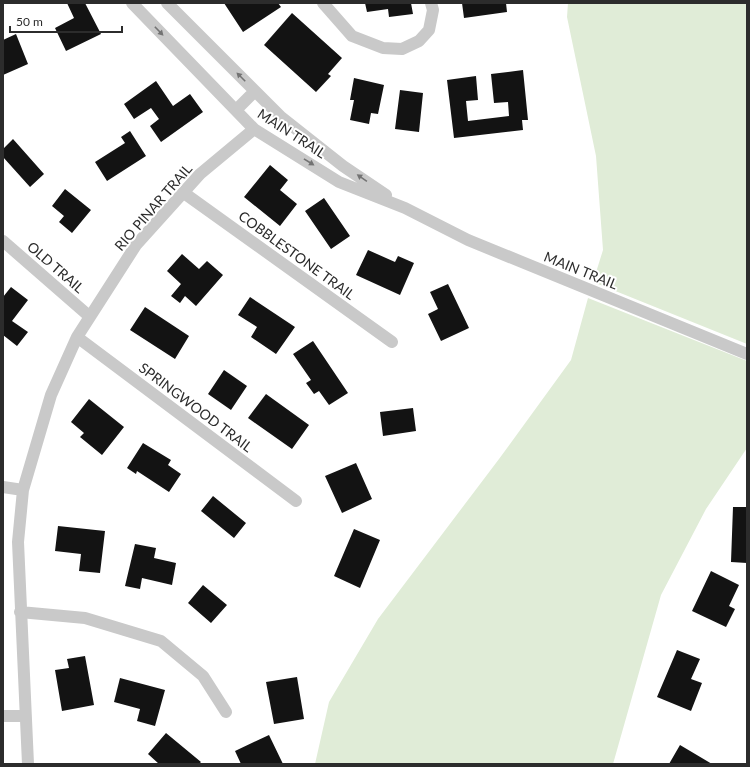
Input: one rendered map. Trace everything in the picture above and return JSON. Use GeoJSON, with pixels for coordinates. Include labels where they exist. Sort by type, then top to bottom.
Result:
{"type":"FeatureCollection","features":[{"type":"Feature","properties":{"kind":"street","name":"MAIN TRAIL"},"geometry":{"type":"LineString","coordinates":[[132,3],[254,130],[340,182],[405,208],[468,240],[747,354]]}},
{"type":"Feature","properties":{"kind":"street","name":"MAIN TRAIL"},"geometry":{"type":"LineString","coordinates":[[166,3],[281,117],[343,166],[405,208]]}},
{"type":"Feature","properties":{"kind":"street"},"geometry":{"type":"LineString","coordinates":[[324,3],[352,36],[383,48],[402,49],[419,41],[429,30],[433,10],[432,3]]}},
{"type":"Feature","properties":{"kind":"street"},"geometry":{"type":"LineString","coordinates":[[236,110],[255,92]]}},
{"type":"Feature","properties":{"kind":"street"},"geometry":{"type":"LineString","coordinates":[[283,147],[296,129]]}},
{"type":"Feature","properties":{"kind":"street","name":"RIO PINAR TRAIL"},"geometry":{"type":"LineString","coordinates":[[77,336],[136,245],[200,174],[254,130]]}},
{"type":"Feature","properties":{"kind":"street","name":"COBBLESTONE TRAIL"},"geometry":{"type":"LineString","coordinates":[[184,193],[392,342]]}},
{"type":"Feature","properties":{"kind":"street","name":"OLD TRAIL"},"geometry":{"type":"LineString","coordinates":[[3,241],[89,316]]}},
{"type":"Feature","properties":{"kind":"street"},"geometry":{"type":"LineString","coordinates":[[28,764],[18,542],[22,490],[52,395],[77,336]]}},
{"type":"Feature","properties":{"kind":"street","name":"SPRINGWOOD TRAIL"},"geometry":{"type":"LineString","coordinates":[[77,336],[296,501]]}},
{"type":"Feature","properties":{"kind":"street"},"geometry":{"type":"LineString","coordinates":[[3,487],[22,490]]}},
{"type":"Feature","properties":{"kind":"street"},"geometry":{"type":"LineString","coordinates":[[20,612],[85,618],[161,640],[203,676],[226,712]]}},
{"type":"Feature","properties":{"kind":"street"},"geometry":{"type":"LineString","coordinates":[[3,716],[25,716]]}},
{"type":"Feature","properties":{"kind":"green space"},"geometry":{"type":"Polygon","coordinates":[[[568,3],[747,3],[747,344],[593,282],[603,250],[596,156],[567,17],[568,3]]]}},
{"type":"Feature","properties":{"kind":"green space"},"geometry":{"type":"Polygon","coordinates":[[[588,298],[747,361],[747,448],[706,509],[661,595],[613,764],[315,764],[329,702],[378,619],[499,459],[571,360],[588,298]]]}},
{"type":"Feature","properties":{"kind":"building"},"geometry":{"type":"Polygon","coordinates":[[[67,3],[85,3],[101,34],[66,51],[55,28],[74,18],[67,3]]]}},
{"type":"Feature","properties":{"kind":"building"},"geometry":{"type":"Polygon","coordinates":[[[224,3],[278,3],[281,7],[243,32],[224,3]]]}},
{"type":"Feature","properties":{"kind":"building"},"geometry":{"type":"Polygon","coordinates":[[[365,3],[411,3],[413,14],[389,17],[388,9],[367,12],[365,3]]]}},
{"type":"Feature","properties":{"kind":"building"},"geometry":{"type":"Polygon","coordinates":[[[462,3],[506,3],[507,12],[464,18],[462,3]]]}},
{"type":"Feature","properties":{"kind":"building"},"geometry":{"type":"Polygon","coordinates":[[[292,13],[342,58],[328,74],[331,76],[316,92],[264,45],[292,13]]]}},
{"type":"Feature","properties":{"kind":"building"},"geometry":{"type":"Polygon","coordinates":[[[16,34],[28,64],[3,75],[3,40],[16,34]]]}},
{"type":"Feature","properties":{"kind":"building"},"geometry":{"type":"Polygon","coordinates":[[[523,70],[528,120],[522,120],[523,130],[454,138],[447,80],[476,76],[478,100],[466,101],[468,121],[509,116],[508,102],[494,103],[491,74],[523,70]]]}},
{"type":"Feature","properties":{"kind":"building"},"geometry":{"type":"Polygon","coordinates":[[[354,78],[384,85],[378,114],[371,113],[369,124],[350,120],[354,100],[350,100],[354,78]]]}},
{"type":"Feature","properties":{"kind":"building"},"geometry":{"type":"Polygon","coordinates":[[[156,81],[173,106],[190,94],[203,112],[161,142],[150,126],[159,119],[151,108],[134,119],[124,104],[156,81]]]}},
{"type":"Feature","properties":{"kind":"building"},"geometry":{"type":"Polygon","coordinates":[[[400,90],[423,93],[419,132],[395,129],[400,90]]]}},
{"type":"Feature","properties":{"kind":"building"},"geometry":{"type":"Polygon","coordinates":[[[130,131],[146,156],[107,181],[95,162],[125,143],[121,137],[130,131]]]}},
{"type":"Feature","properties":{"kind":"building"},"geometry":{"type":"Polygon","coordinates":[[[13,139],[44,174],[30,187],[3,157],[3,149],[13,139]]]}},
{"type":"Feature","properties":{"kind":"building"},"geometry":{"type":"Polygon","coordinates":[[[270,165],[288,180],[280,190],[297,204],[280,226],[244,197],[270,165]]]}},
{"type":"Feature","properties":{"kind":"building"},"geometry":{"type":"Polygon","coordinates":[[[65,189],[91,210],[72,233],[59,222],[64,216],[52,206],[65,189]]]}},
{"type":"Feature","properties":{"kind":"building"},"geometry":{"type":"Polygon","coordinates":[[[324,198],[350,236],[331,249],[305,211],[324,198]]]}},
{"type":"Feature","properties":{"kind":"building"},"geometry":{"type":"Polygon","coordinates":[[[368,250],[395,262],[398,256],[414,263],[400,295],[356,275],[368,250]]]}},
{"type":"Feature","properties":{"kind":"building"},"geometry":{"type":"Polygon","coordinates":[[[182,254],[199,269],[207,261],[223,275],[196,306],[185,296],[180,303],[171,296],[181,284],[167,271],[182,254]]]}},
{"type":"Feature","properties":{"kind":"building"},"geometry":{"type":"Polygon","coordinates":[[[448,284],[469,328],[441,341],[428,314],[438,309],[430,292],[448,284]]]}},
{"type":"Feature","properties":{"kind":"building"},"geometry":{"type":"Polygon","coordinates":[[[11,287],[28,300],[12,321],[28,332],[17,346],[3,335],[3,297],[11,287]]]}},
{"type":"Feature","properties":{"kind":"building"},"geometry":{"type":"Polygon","coordinates":[[[250,297],[295,327],[276,354],[251,337],[257,327],[238,315],[250,297]]]}},
{"type":"Feature","properties":{"kind":"building"},"geometry":{"type":"Polygon","coordinates":[[[145,307],[189,336],[175,359],[130,330],[145,307]]]}},
{"type":"Feature","properties":{"kind":"building"},"geometry":{"type":"Polygon","coordinates":[[[313,341],[348,393],[329,405],[319,391],[314,394],[306,383],[311,380],[293,354],[313,341]]]}},
{"type":"Feature","properties":{"kind":"building"},"geometry":{"type":"Polygon","coordinates":[[[224,370],[247,386],[231,410],[208,394],[224,370]]]}},
{"type":"Feature","properties":{"kind":"building"},"geometry":{"type":"Polygon","coordinates":[[[266,394],[309,425],[292,449],[248,418],[266,394]]]}},
{"type":"Feature","properties":{"kind":"building"},"geometry":{"type":"Polygon","coordinates":[[[89,399],[124,427],[102,455],[80,437],[84,433],[71,422],[89,399]]]}},
{"type":"Feature","properties":{"kind":"building"},"geometry":{"type":"Polygon","coordinates":[[[413,408],[416,431],[383,436],[380,412],[413,408]]]}},
{"type":"Feature","properties":{"kind":"building"},"geometry":{"type":"Polygon","coordinates":[[[143,443],[171,460],[168,465],[181,474],[169,492],[137,471],[136,474],[127,468],[143,443]]]}},
{"type":"Feature","properties":{"kind":"building"},"geometry":{"type":"Polygon","coordinates":[[[356,463],[372,499],[342,513],[325,476],[356,463]]]}},
{"type":"Feature","properties":{"kind":"building"},"geometry":{"type":"Polygon","coordinates":[[[213,496],[246,523],[234,538],[201,511],[213,496]]]}},
{"type":"Feature","properties":{"kind":"building"},"geometry":{"type":"Polygon","coordinates":[[[733,507],[747,507],[747,563],[731,562],[733,507]]]}},
{"type":"Feature","properties":{"kind":"building"},"geometry":{"type":"Polygon","coordinates":[[[58,526],[105,531],[100,573],[79,571],[81,554],[55,551],[58,526]]]}},
{"type":"Feature","properties":{"kind":"building"},"geometry":{"type":"Polygon","coordinates":[[[354,529],[380,540],[360,588],[334,576],[354,529]]]}},
{"type":"Feature","properties":{"kind":"building"},"geometry":{"type":"Polygon","coordinates":[[[135,544],[156,548],[154,558],[176,563],[172,585],[142,578],[140,589],[125,586],[135,544]]]}},
{"type":"Feature","properties":{"kind":"building"},"geometry":{"type":"Polygon","coordinates":[[[711,571],[739,585],[729,606],[735,609],[726,627],[692,611],[711,571]]]}},
{"type":"Feature","properties":{"kind":"building"},"geometry":{"type":"Polygon","coordinates":[[[203,585],[227,605],[211,623],[188,603],[203,585]]]}},
{"type":"Feature","properties":{"kind":"building"},"geometry":{"type":"Polygon","coordinates":[[[677,650],[700,659],[691,679],[702,683],[691,711],[657,697],[677,650]]]}},
{"type":"Feature","properties":{"kind":"building"},"geometry":{"type":"Polygon","coordinates":[[[85,656],[94,705],[62,711],[55,670],[69,668],[67,659],[85,656]]]}},
{"type":"Feature","properties":{"kind":"building"},"geometry":{"type":"Polygon","coordinates":[[[297,677],[304,719],[274,724],[266,682],[297,677]]]}},
{"type":"Feature","properties":{"kind":"building"},"geometry":{"type":"Polygon","coordinates":[[[120,678],[165,690],[155,726],[137,721],[140,709],[114,702],[120,678]]]}},
{"type":"Feature","properties":{"kind":"building"},"geometry":{"type":"Polygon","coordinates":[[[166,733],[201,762],[199,764],[159,764],[148,754],[166,733]]]}},
{"type":"Feature","properties":{"kind":"building"},"geometry":{"type":"Polygon","coordinates":[[[269,735],[283,764],[241,764],[235,751],[269,735]]]}},
{"type":"Feature","properties":{"kind":"building"},"geometry":{"type":"Polygon","coordinates":[[[680,745],[712,764],[669,764],[680,745]]]}}]}
